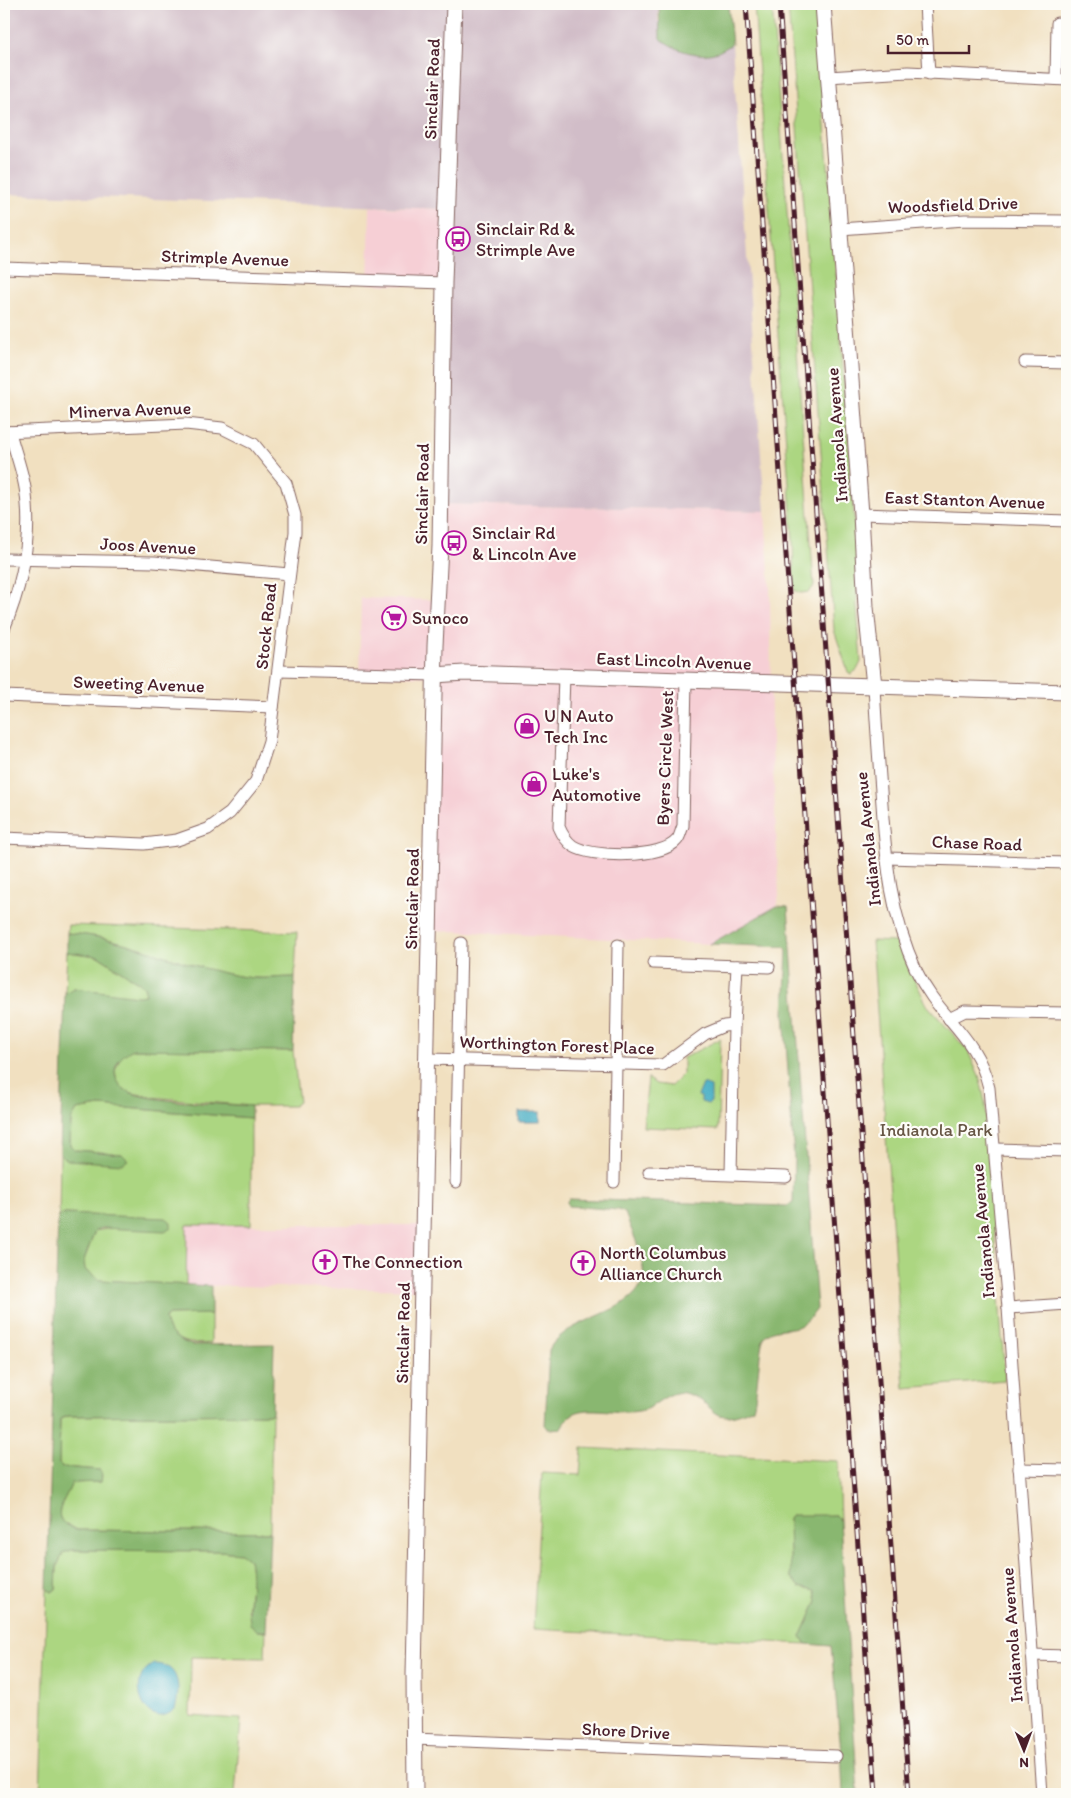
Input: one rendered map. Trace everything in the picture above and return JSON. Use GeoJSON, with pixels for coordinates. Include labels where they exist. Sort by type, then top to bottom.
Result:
{"type":"FeatureCollection","features":[{"type":"Feature","properties":{"kind":"main road","name":"Sinclair Road"},"geometry":{"type":"LineString","coordinates":[[415,1794],[414,1739],[435,675],[440,546],[444,283],[454,4]]}},
{"type":"Feature","properties":{"kind":"main road","name":"Indianola Avenue"},"geometry":{"type":"LineString","coordinates":[[823,4],[862,514],[866,607],[874,686]]}},
{"type":"Feature","properties":{"kind":"main road","name":"East Lincoln Avenue"},"geometry":{"type":"LineString","coordinates":[[435,675],[464,673],[1067,692]]}},
{"type":"Feature","properties":{"kind":"street"},"geometry":{"type":"LineString","coordinates":[[925,4],[929,74]]}},
{"type":"Feature","properties":{"kind":"street"},"geometry":{"type":"LineString","coordinates":[[828,77],[908,72],[1061,80],[1057,23]]}},
{"type":"Feature","properties":{"kind":"street","name":"Woodsfield Drive"},"geometry":{"type":"LineString","coordinates":[[840,229],[965,220],[1067,221]]}},
{"type":"Feature","properties":{"kind":"street","name":"Strimple Avenue"},"geometry":{"type":"LineString","coordinates":[[4,268],[444,283]]}},
{"type":"Feature","properties":{"kind":"street"},"geometry":{"type":"LineString","coordinates":[[1026,362],[1067,363]]}},
{"type":"Feature","properties":{"kind":"street","name":"Minerva Avenue"},"geometry":{"type":"LineString","coordinates":[[7,432],[186,424],[222,428],[254,444]]}},
{"type":"Feature","properties":{"kind":"street"},"geometry":{"type":"LineString","coordinates":[[4,630],[21,578],[27,542],[26,495],[7,432]]}},
{"type":"Feature","properties":{"kind":"street","name":"Stock Road"},"geometry":{"type":"LineString","coordinates":[[4,838],[144,844],[177,840],[208,829],[230,814],[256,781],[269,741],[279,672],[289,574],[296,532],[295,515],[286,483],[254,444]]}},
{"type":"Feature","properties":{"kind":"street","name":"East Stanton Avenue"},"geometry":{"type":"LineString","coordinates":[[862,514],[1067,521]]}},
{"type":"Feature","properties":{"kind":"street","name":"Joos Avenue"},"geometry":{"type":"LineString","coordinates":[[4,559],[154,562],[289,574]]}},
{"type":"Feature","properties":{"kind":"street","name":"East Lincoln Avenue"},"geometry":{"type":"LineString","coordinates":[[279,672],[435,675]]}},
{"type":"Feature","properties":{"kind":"street","name":"Byers Circle West"},"geometry":{"type":"LineString","coordinates":[[564,676],[559,827],[572,845],[583,850],[625,854],[666,849],[678,840],[683,826],[686,680]]}},
{"type":"Feature","properties":{"kind":"street","name":"Indianola Avenue"},"geometry":{"type":"LineString","coordinates":[[874,686],[886,858],[892,900],[906,948],[928,995],[970,1042],[985,1073],[991,1102],[1008,1308],[1042,1794]]}},
{"type":"Feature","properties":{"kind":"street","name":"Sweeting Avenue"},"geometry":{"type":"LineString","coordinates":[[4,696],[273,707]]}},
{"type":"Feature","properties":{"kind":"street","name":"Chase Road"},"geometry":{"type":"LineString","coordinates":[[886,858],[1067,863]]}},
{"type":"Feature","properties":{"kind":"street"},"geometry":{"type":"LineString","coordinates":[[456,1182],[461,943]]}},
{"type":"Feature","properties":{"kind":"street"},"geometry":{"type":"LineString","coordinates":[[614,1182],[618,944]]}},
{"type":"Feature","properties":{"kind":"street"},"geometry":{"type":"LineString","coordinates":[[653,963],[770,967]]}},
{"type":"Feature","properties":{"kind":"street"},"geometry":{"type":"LineString","coordinates":[[731,1174],[737,966]]}},
{"type":"Feature","properties":{"kind":"street"},"geometry":{"type":"LineString","coordinates":[[949,1019],[965,1011],[1067,1013]]}},
{"type":"Feature","properties":{"kind":"street","name":"Worthington Forest Place"},"geometry":{"type":"LineString","coordinates":[[428,1059],[663,1065],[705,1034],[724,1026],[734,1025]]}},
{"type":"Feature","properties":{"kind":"street"},"geometry":{"type":"LineString","coordinates":[[994,1149],[1067,1151]]}},
{"type":"Feature","properties":{"kind":"street"},"geometry":{"type":"LineString","coordinates":[[649,1172],[786,1177]]}},
{"type":"Feature","properties":{"kind":"street"},"geometry":{"type":"LineString","coordinates":[[1008,1308],[1067,1304]]}},
{"type":"Feature","properties":{"kind":"street"},"geometry":{"type":"LineString","coordinates":[[1019,1470],[1067,1470]]}},
{"type":"Feature","properties":{"kind":"street"},"geometry":{"type":"LineString","coordinates":[[1032,1655],[1067,1656]]}},
{"type":"Feature","properties":{"kind":"street","name":"Shore Drive"},"geometry":{"type":"LineString","coordinates":[[414,1739],[836,1756]]}},
{"type":"Feature","properties":{"kind":"shaded area"},"geometry":{"type":"Polygon","coordinates":[[[4,4],[659,4],[658,21],[714,53],[732,44],[765,511],[440,504],[446,209],[4,194],[4,4]]]}},
{"type":"Feature","properties":{"kind":"shaded area"},"geometry":{"type":"Polygon","coordinates":[[[370,207],[447,209],[445,287],[368,284],[370,207]]]}},
{"type":"Feature","properties":{"kind":"shaded area"},"geometry":{"type":"Polygon","coordinates":[[[440,504],[765,511],[770,588],[771,721],[779,896],[777,906],[710,944],[430,930],[436,677],[359,675],[361,598],[438,600],[440,504]]]}},
{"type":"Feature","properties":{"kind":"shaded area"},"geometry":{"type":"Polygon","coordinates":[[[186,1225],[423,1225],[422,1290],[186,1285],[186,1225]]]}},
{"type":"Feature","properties":{"kind":"green space"},"geometry":{"type":"Polygon","coordinates":[[[659,4],[728,4],[732,44],[719,52],[707,54],[692,53],[671,46],[660,38],[659,4]]]}},
{"type":"Feature","properties":{"kind":"green space"},"geometry":{"type":"Polygon","coordinates":[[[754,4],[772,4],[814,586],[809,592],[801,593],[794,590],[793,540],[754,4]]]}},
{"type":"Feature","properties":{"kind":"green space"},"geometry":{"type":"Polygon","coordinates":[[[788,4],[816,4],[857,556],[857,607],[861,662],[857,670],[851,674],[848,672],[834,630],[788,4]]]}},
{"type":"Feature","properties":{"kind":"green space"},"geometry":{"type":"Polygon","coordinates":[[[777,906],[788,907],[817,1309],[800,1326],[774,1330],[764,1338],[753,1408],[739,1414],[720,1415],[695,1397],[679,1393],[669,1395],[646,1409],[637,1411],[586,1410],[577,1412],[569,1417],[560,1429],[551,1430],[545,1426],[549,1350],[558,1338],[572,1328],[621,1305],[633,1295],[641,1283],[643,1267],[638,1246],[625,1213],[619,1210],[568,1206],[567,1201],[569,1199],[787,1206],[793,1203],[794,1159],[784,1013],[787,950],[785,947],[710,944],[777,906]]]}},
{"type":"Feature","properties":{"kind":"green space"},"geometry":{"type":"Polygon","coordinates":[[[68,925],[297,932],[295,977],[253,978],[206,969],[138,947],[91,936],[67,933],[68,925]]]}},
{"type":"Feature","properties":{"kind":"green space"},"geometry":{"type":"Polygon","coordinates":[[[67,933],[91,936],[138,947],[206,969],[229,974],[253,978],[295,977],[293,1051],[133,1049],[121,1058],[115,1068],[116,1078],[121,1085],[127,1091],[137,1095],[168,1100],[251,1106],[251,1118],[100,1106],[77,1110],[71,1120],[70,1145],[75,1150],[122,1154],[128,1160],[122,1164],[68,1160],[60,1154],[65,993],[74,988],[138,996],[146,995],[144,986],[98,956],[67,952],[67,933]]]}},
{"type":"Feature","properties":{"kind":"green space","name":"Indianola Park"},"geometry":{"type":"Polygon","coordinates":[[[872,941],[896,942],[927,1005],[968,1051],[980,1079],[985,1102],[1005,1380],[904,1388],[872,941]]]}},
{"type":"Feature","properties":{"kind":"green space"},"geometry":{"type":"Polygon","coordinates":[[[67,952],[98,956],[144,986],[146,995],[138,997],[74,988],[65,993],[67,952]]]}},
{"type":"Feature","properties":{"kind":"green space"},"geometry":{"type":"Polygon","coordinates":[[[720,1039],[718,1130],[643,1127],[648,1078],[656,1084],[671,1086],[683,1074],[683,1058],[720,1039]]]}},
{"type":"Feature","properties":{"kind":"green space"},"geometry":{"type":"Polygon","coordinates":[[[133,1049],[293,1051],[299,1102],[294,1106],[251,1106],[152,1097],[128,1092],[118,1084],[115,1071],[121,1056],[133,1049]]]}},
{"type":"Feature","properties":{"kind":"green space"},"geometry":{"type":"Polygon","coordinates":[[[100,1106],[251,1118],[251,1225],[187,1225],[186,1285],[100,1280],[85,1270],[84,1260],[95,1231],[166,1219],[65,1214],[59,1217],[60,1154],[68,1160],[122,1154],[75,1150],[70,1145],[71,1119],[77,1110],[100,1106]]]}},
{"type":"Feature","properties":{"kind":"green space"},"geometry":{"type":"Polygon","coordinates":[[[65,1214],[166,1218],[171,1222],[171,1227],[165,1231],[102,1228],[95,1231],[84,1260],[85,1270],[100,1280],[211,1286],[211,1314],[169,1315],[165,1318],[168,1328],[174,1336],[192,1345],[274,1344],[272,1414],[68,1416],[60,1419],[59,1464],[62,1467],[100,1470],[102,1475],[101,1482],[72,1483],[60,1511],[62,1522],[78,1530],[270,1532],[266,1631],[258,1631],[250,1624],[251,1584],[249,1560],[240,1553],[220,1551],[72,1550],[63,1553],[57,1566],[56,1589],[52,1592],[47,1589],[58,1217],[65,1214]]]}},
{"type":"Feature","properties":{"kind":"green space"},"geometry":{"type":"Polygon","coordinates":[[[211,1314],[211,1343],[189,1343],[182,1341],[170,1333],[165,1318],[169,1315],[211,1314]]]}},
{"type":"Feature","properties":{"kind":"green space"},"geometry":{"type":"Polygon","coordinates":[[[272,1414],[270,1532],[78,1530],[62,1522],[60,1511],[72,1483],[101,1482],[100,1470],[62,1467],[59,1464],[60,1419],[68,1416],[272,1414]]]}},
{"type":"Feature","properties":{"kind":"green space"},"geometry":{"type":"Polygon","coordinates":[[[582,1448],[838,1461],[840,1520],[836,1515],[789,1518],[791,1577],[799,1587],[815,1591],[817,1601],[801,1637],[806,1644],[533,1629],[542,1473],[580,1475],[582,1448]]]}},
{"type":"Feature","properties":{"kind":"green space"},"geometry":{"type":"Polygon","coordinates":[[[792,1515],[836,1515],[840,1520],[858,1794],[843,1794],[831,1646],[806,1644],[801,1637],[817,1601],[815,1591],[799,1587],[791,1577],[789,1518],[792,1515]]]}},
{"type":"Feature","properties":{"kind":"green space"},"geometry":{"type":"Polygon","coordinates":[[[72,1550],[220,1551],[241,1553],[249,1560],[252,1576],[248,1611],[258,1631],[266,1631],[265,1658],[191,1657],[190,1716],[241,1719],[235,1794],[40,1794],[47,1589],[52,1592],[56,1589],[57,1566],[63,1553],[72,1550]]]}},
{"type":"Feature","properties":{"kind":"water"},"geometry":{"type":"Polygon","coordinates":[[[703,1084],[711,1087],[711,1102],[708,1104],[701,1102],[701,1097],[698,1096],[703,1084]]]}},
{"type":"Feature","properties":{"kind":"water"},"geometry":{"type":"Polygon","coordinates":[[[519,1112],[540,1112],[540,1122],[519,1122],[519,1112]]]}},
{"type":"Feature","properties":{"kind":"water"},"geometry":{"type":"Polygon","coordinates":[[[154,1664],[169,1668],[177,1679],[178,1693],[175,1709],[164,1715],[155,1715],[147,1710],[142,1702],[139,1691],[140,1680],[145,1671],[154,1664]]]}},
{"type":"Feature","properties":{"kind":"railway"},"geometry":{"type":"LineString","coordinates":[[746,4],[876,1794]]}},
{"type":"Feature","properties":{"kind":"railway"},"geometry":{"type":"LineString","coordinates":[[779,4],[909,1794]]}},
{"type":"Feature","properties":{"kind":"place","name":"Sinclair Rd & Strimple Ave"},"geometry":{"type":"Point","coordinates":[458,239]}},
{"type":"Feature","properties":{"kind":"place","name":"Sinclair Rd & Lincoln Ave"},"geometry":{"type":"Point","coordinates":[454,543]}},
{"type":"Feature","properties":{"kind":"place","name":"Sunoco"},"geometry":{"type":"Point","coordinates":[394,618]}},
{"type":"Feature","properties":{"kind":"place","name":"U N Auto Tech Inc"},"geometry":{"type":"Point","coordinates":[527,726]}},
{"type":"Feature","properties":{"kind":"place","name":"Luke's Automotive"},"geometry":{"type":"Point","coordinates":[534,784]}},
{"type":"Feature","properties":{"kind":"place","name":"The Connection"},"geometry":{"type":"Point","coordinates":[325,1262]}},
{"type":"Feature","properties":{"kind":"place","name":"North Columbus Alliance Church"},"geometry":{"type":"Point","coordinates":[583,1263]}}]}
